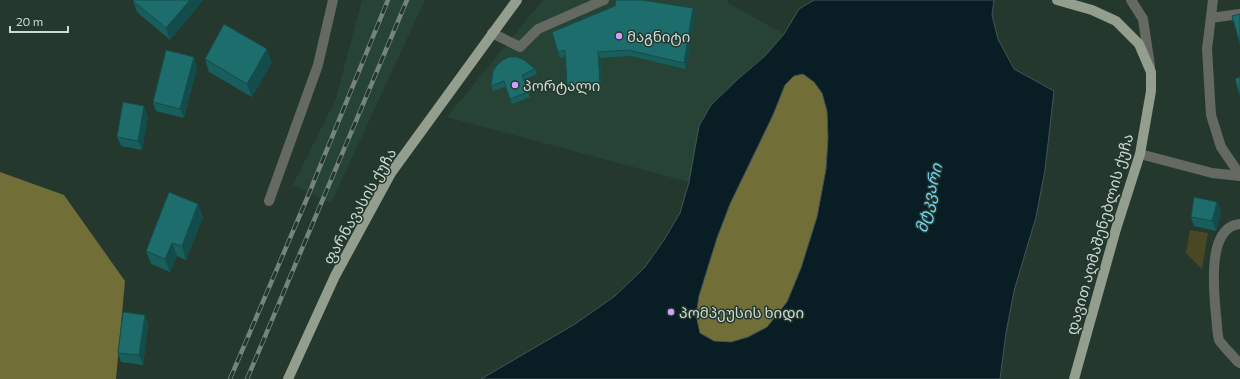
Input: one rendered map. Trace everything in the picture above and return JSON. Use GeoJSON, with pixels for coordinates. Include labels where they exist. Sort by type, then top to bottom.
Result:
{"type":"FeatureCollection","features":[{"type":"Feature","properties":{"kind":"main road","name":"ფარნავასის ქუჩა"},"geometry":{"type":"LineString","coordinates":[[288,379],[335,276],[392,173],[517,0]]}},
{"type":"Feature","properties":{"kind":"main road","name":"დავით აღმაშენებლის ქუჩა"},"geometry":{"type":"LineString","coordinates":[[1057,0],[1083,6],[1116,21],[1139,44],[1151,72],[1151,91],[1140,154],[1116,228],[1074,379]]}},
{"type":"Feature","properties":{"kind":"street"},"geometry":{"type":"LineString","coordinates":[[269,201],[318,65],[333,0]]}},
{"type":"Feature","properties":{"kind":"street"},"geometry":{"type":"LineString","coordinates":[[492,33],[520,46],[538,29],[604,0]]}},
{"type":"Feature","properties":{"kind":"street","name":"დავით აღმაშენებლის ქუჩა"},"geometry":{"type":"LineString","coordinates":[[1131,0],[1143,18],[1151,72]]}},
{"type":"Feature","properties":{"kind":"street"},"geometry":{"type":"LineString","coordinates":[[1213,0],[1207,49],[1210,115],[1221,147],[1240,175]]}},
{"type":"Feature","properties":{"kind":"street"},"geometry":{"type":"LineString","coordinates":[[1211,18],[1240,14]]}},
{"type":"Feature","properties":{"kind":"street"},"geometry":{"type":"LineString","coordinates":[[1140,154],[1212,173],[1240,175]]}},
{"type":"Feature","properties":{"kind":"street"},"geometry":{"type":"LineString","coordinates":[[1240,224],[1233,224],[1221,236],[1215,255],[1214,291],[1219,340],[1240,363]]}},
{"type":"Feature","properties":{"kind":"shaded area"},"geometry":{"type":"Polygon","coordinates":[[[362,0],[425,0],[331,203],[293,185],[335,101],[362,0]]]}},
{"type":"Feature","properties":{"kind":"shaded area"},"geometry":{"type":"Polygon","coordinates":[[[543,0],[726,0],[730,4],[784,34],[765,56],[711,105],[699,126],[689,182],[447,117],[543,0]]]}},
{"type":"Feature","properties":{"kind":"shaded area"},"geometry":{"type":"Polygon","coordinates":[[[803,74],[814,82],[822,93],[827,111],[828,138],[826,169],[817,217],[801,268],[787,302],[767,327],[748,337],[731,342],[714,341],[699,333],[696,315],[699,296],[717,238],[730,204],[773,115],[785,85],[794,76],[803,74]]]}},
{"type":"Feature","properties":{"kind":"shaded area"},"geometry":{"type":"Polygon","coordinates":[[[0,172],[64,195],[125,281],[116,379],[0,379],[0,172]]]}},
{"type":"Feature","properties":{"kind":"shaded area"},"geometry":{"type":"Polygon","coordinates":[[[1190,230],[1208,233],[1202,269],[1186,253],[1190,230]]]}},
{"type":"Feature","properties":{"kind":"water","name":"მტკვარი"},"geometry":{"type":"Polygon","coordinates":[[[814,0],[994,0],[992,15],[998,39],[1014,69],[1054,91],[1045,170],[1036,217],[1014,291],[1006,333],[1000,379],[481,379],[575,324],[615,296],[645,267],[664,240],[680,213],[689,182],[699,126],[711,105],[765,56],[784,34],[799,9],[814,0]],[[803,74],[794,76],[785,85],[773,115],[730,204],[717,238],[699,296],[696,315],[700,333],[714,341],[731,342],[748,337],[767,327],[787,302],[801,268],[817,217],[826,169],[828,138],[827,111],[822,93],[814,82],[803,74]]]}},
{"type":"Feature","properties":{"kind":"building"},"geometry":{"type":"Polygon","coordinates":[[[190,0],[166,28],[133,1],[190,0]]]}},
{"type":"Feature","properties":{"kind":"building"},"geometry":{"type":"Polygon","coordinates":[[[616,0],[642,0],[693,8],[684,63],[628,50],[598,52],[600,84],[567,85],[565,50],[558,52],[552,32],[615,6],[616,0]]]}},
{"type":"Feature","properties":{"kind":"building"},"geometry":{"type":"Polygon","coordinates":[[[1240,14],[1240,44],[1232,16],[1240,14]]]}},
{"type":"Feature","properties":{"kind":"building"},"geometry":{"type":"Polygon","coordinates":[[[224,24],[267,49],[247,84],[205,59],[224,24]]]}},
{"type":"Feature","properties":{"kind":"building"},"geometry":{"type":"Polygon","coordinates":[[[166,50],[194,57],[180,109],[153,102],[166,50]]]}},
{"type":"Feature","properties":{"kind":"building"},"geometry":{"type":"Polygon","coordinates":[[[509,57],[517,57],[524,60],[535,69],[522,75],[528,92],[510,99],[504,81],[491,86],[493,71],[497,65],[509,57]]]}},
{"type":"Feature","properties":{"kind":"building"},"geometry":{"type":"Polygon","coordinates":[[[1240,77],[1240,96],[1235,79],[1240,77]]]}},
{"type":"Feature","properties":{"kind":"building"},"geometry":{"type":"Polygon","coordinates":[[[123,102],[144,106],[138,141],[117,137],[123,102]]]}},
{"type":"Feature","properties":{"kind":"building"},"geometry":{"type":"Polygon","coordinates":[[[169,192],[198,204],[182,246],[172,243],[165,259],[146,251],[169,192]]]}},
{"type":"Feature","properties":{"kind":"building"},"geometry":{"type":"Polygon","coordinates":[[[1194,197],[1217,202],[1212,221],[1191,217],[1194,197]]]}},
{"type":"Feature","properties":{"kind":"building"},"geometry":{"type":"Polygon","coordinates":[[[123,312],[145,315],[139,355],[118,353],[123,312]]]}},
{"type":"Feature","properties":{"kind":"railway"},"geometry":{"type":"LineString","coordinates":[[230,379],[308,196],[388,0]]}},
{"type":"Feature","properties":{"kind":"railway"},"geometry":{"type":"LineString","coordinates":[[247,379],[407,0]]}},
{"type":"Feature","properties":{"kind":"place","name":"მაგნიტი"},"geometry":{"type":"Point","coordinates":[619,36]}},
{"type":"Feature","properties":{"kind":"place","name":"პორტალი"},"geometry":{"type":"Point","coordinates":[515,85]}},
{"type":"Feature","properties":{"kind":"place","name":"პომპეუსის ხიდი"},"geometry":{"type":"Point","coordinates":[671,312]}}]}
